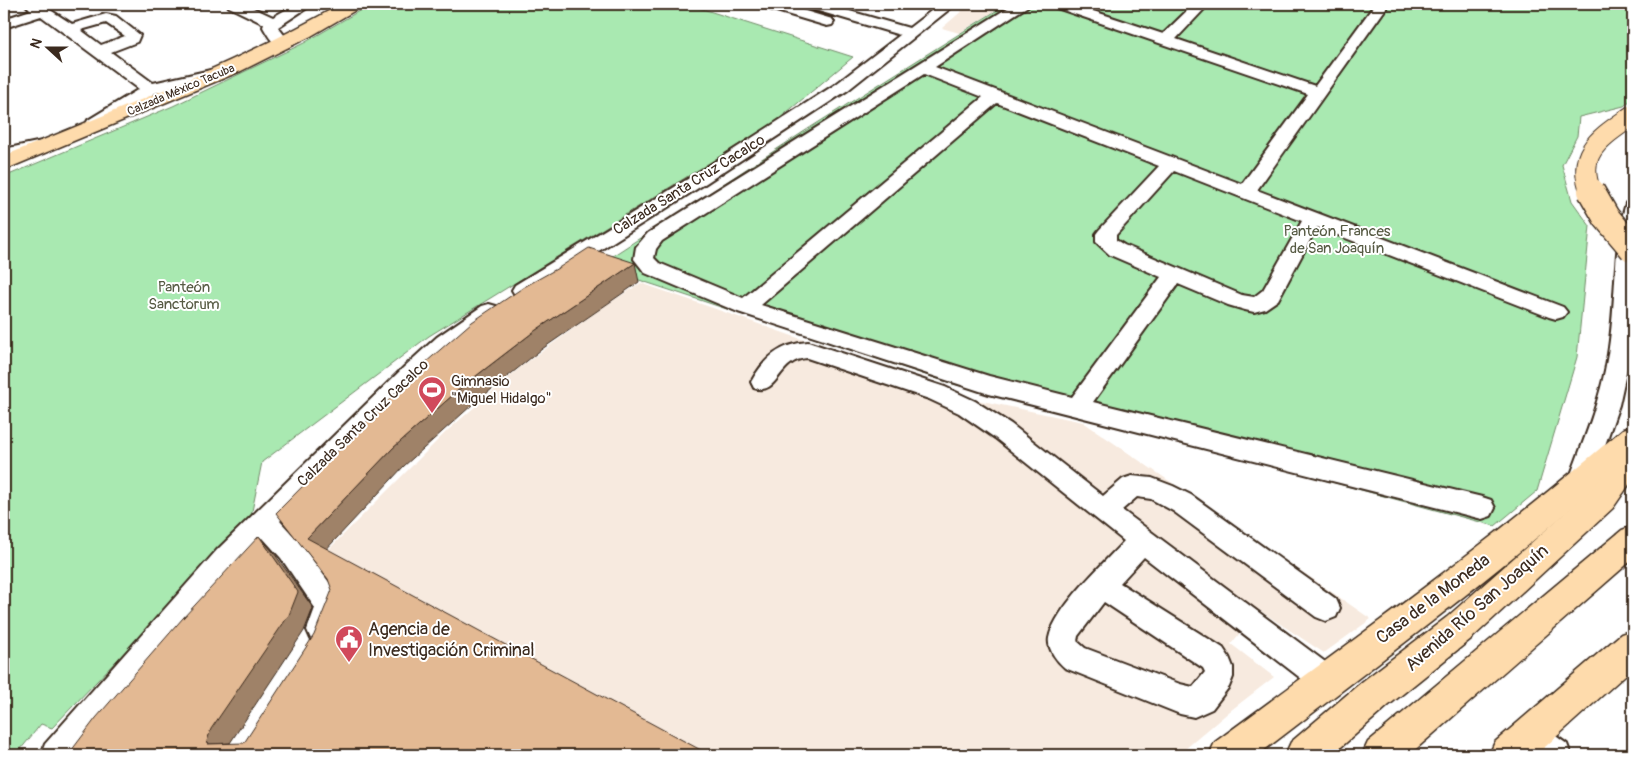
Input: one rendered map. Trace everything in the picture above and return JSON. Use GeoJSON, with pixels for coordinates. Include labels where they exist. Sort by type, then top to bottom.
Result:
{"type":"FeatureCollection","features":[{"type":"Feature","properties":{"kind":"main road","name":"Calzada México Tacuba"},"geometry":{"type":"LineString","coordinates":[[4,164],[221,73],[283,44],[353,4]]}},
{"type":"Feature","properties":{"kind":"main road"},"geometry":{"type":"LineString","coordinates":[[1633,115],[1601,138],[1588,154],[1585,173],[1592,193],[1610,223],[1633,249]]}},
{"type":"Feature","properties":{"kind":"main road","name":"Casa de la Moneda"},"geometry":{"type":"LineString","coordinates":[[1228,755],[1481,564],[1579,485],[1633,437]]}},
{"type":"Feature","properties":{"kind":"main road","name":"Avenida Río San Joaquín"},"geometry":{"type":"LineString","coordinates":[[1304,755],[1376,693],[1459,628],[1602,499],[1619,477],[1633,447]]}},
{"type":"Feature","properties":{"kind":"main road"},"geometry":{"type":"LineString","coordinates":[[1381,755],[1633,540]]}},
{"type":"Feature","properties":{"kind":"main road"},"geometry":{"type":"LineString","coordinates":[[1531,749],[1633,646]]}},
{"type":"Feature","properties":{"kind":"street"},"geometry":{"type":"LineString","coordinates":[[234,4],[273,23]]}},
{"type":"Feature","properties":{"kind":"street"},"geometry":{"type":"LineString","coordinates":[[283,44],[270,27],[273,23],[306,4]]}},
{"type":"Feature","properties":{"kind":"street"},"geometry":{"type":"LineString","coordinates":[[768,4],[860,32]]}},
{"type":"Feature","properties":{"kind":"street"},"geometry":{"type":"LineString","coordinates":[[810,4],[911,33]]}},
{"type":"Feature","properties":{"kind":"street","name":"Calzada Santa Cruz Cacalco"},"geometry":{"type":"LineString","coordinates":[[56,755],[226,558],[412,373],[474,321],[834,92],[888,53],[949,4]]}},
{"type":"Feature","properties":{"kind":"street"},"geometry":{"type":"LineString","coordinates":[[1024,4],[655,237],[646,247],[644,259],[652,268],[745,307],[952,374],[1076,408],[1482,508]]}},
{"type":"Feature","properties":{"kind":"street"},"geometry":{"type":"LineString","coordinates":[[1059,4],[1318,92]]}},
{"type":"Feature","properties":{"kind":"street"},"geometry":{"type":"LineString","coordinates":[[1166,40],[1202,4]]}},
{"type":"Feature","properties":{"kind":"street"},"geometry":{"type":"LineString","coordinates":[[1246,192],[1382,4]]}},
{"type":"Feature","properties":{"kind":"street"},"geometry":{"type":"LineString","coordinates":[[4,24],[37,7],[70,29],[150,89]]}},
{"type":"Feature","properties":{"kind":"street"},"geometry":{"type":"LineString","coordinates":[[70,29],[106,18],[111,19],[133,35],[132,38],[99,51]]}},
{"type":"Feature","properties":{"kind":"street"},"geometry":{"type":"LineString","coordinates":[[922,68],[1556,312]]}},
{"type":"Feature","properties":{"kind":"street"},"geometry":{"type":"LineString","coordinates":[[73,136],[150,89],[221,73]]}},
{"type":"Feature","properties":{"kind":"street"},"geometry":{"type":"LineString","coordinates":[[745,307],[994,96]]}},
{"type":"Feature","properties":{"kind":"street"},"geometry":{"type":"LineString","coordinates":[[4,154],[51,144]]}},
{"type":"Feature","properties":{"kind":"street"},"geometry":{"type":"LineString","coordinates":[[1170,165],[1106,234],[1106,242],[1117,250],[1252,306],[1264,302],[1271,295],[1285,273],[1313,218]]}},
{"type":"Feature","properties":{"kind":"street"},"geometry":{"type":"LineString","coordinates":[[1579,485],[1608,406],[1620,354],[1624,274],[1633,207]]}},
{"type":"Feature","properties":{"kind":"street"},"geometry":{"type":"LineString","coordinates":[[1076,408],[1174,274]]}},
{"type":"Feature","properties":{"kind":"street"},"geometry":{"type":"LineString","coordinates":[[762,382],[780,357],[794,350],[808,350],[937,393],[967,407],[1003,430],[1104,511],[1326,680]]}},
{"type":"Feature","properties":{"kind":"street"},"geometry":{"type":"LineString","coordinates":[[1104,511],[1132,486],[1146,486],[1160,490],[1182,503],[1326,608]]}},
{"type":"Feature","properties":{"kind":"street"},"geometry":{"type":"LineString","coordinates":[[264,520],[290,550],[330,606],[317,640],[311,648]]}},
{"type":"Feature","properties":{"kind":"street"},"geometry":{"type":"LineString","coordinates":[[1101,586],[1213,658],[1219,667],[1219,677],[1202,699],[1194,702],[1180,699],[1075,658],[1066,650],[1063,638],[1068,626],[1101,586],[1143,540]]}},
{"type":"Feature","properties":{"kind":"shaded area"},"geometry":{"type":"Polygon","coordinates":[[[970,4],[1006,4],[959,33],[942,28],[970,4]]]}},
{"type":"Feature","properties":{"kind":"shaded area"},"geometry":{"type":"Polygon","coordinates":[[[641,283],[973,399],[1083,422],[1371,619],[1324,653],[1259,610],[1231,644],[1274,677],[1178,755],[696,755],[326,552],[447,431],[522,366],[603,307],[641,283]]]}},
{"type":"Feature","properties":{"kind":"green space","name":"Panteón Sanctorum"},"geometry":{"type":"Polygon","coordinates":[[[371,4],[687,4],[853,57],[774,123],[429,336],[262,462],[250,521],[52,728],[41,724],[16,755],[4,755],[4,177],[173,106],[304,43],[371,4]]]}},
{"type":"Feature","properties":{"kind":"green space","name":"Panteón Frances de San Joaquín"},"geometry":{"type":"Polygon","coordinates":[[[1007,4],[1633,4],[1633,98],[1624,106],[1579,117],[1577,136],[1562,165],[1572,201],[1590,226],[1577,357],[1537,491],[1495,526],[1112,423],[953,384],[597,266],[811,127],[1007,4]]]}},
{"type":"Feature","properties":{"kind":"building","name":"Agencia de Investigación Criminal"},"geometry":{"type":"Polygon","coordinates":[[[589,248],[635,263],[536,330],[463,386],[393,448],[307,538],[710,755],[68,755],[96,718],[183,618],[259,536],[298,592],[289,615],[211,729],[207,741],[208,744],[244,743],[314,635],[332,590],[328,579],[276,513],[425,363],[472,322],[524,287],[589,248]]]}},
{"type":"Feature","properties":{"kind":"place","name":"Gimnasio \"Miguel Hidalgo\""},"geometry":{"type":"Point","coordinates":[432,414]}},
{"type":"Feature","properties":{"kind":"place","name":"Agencia de Investigación Criminal"},"geometry":{"type":"Point","coordinates":[349,663]}}]}
